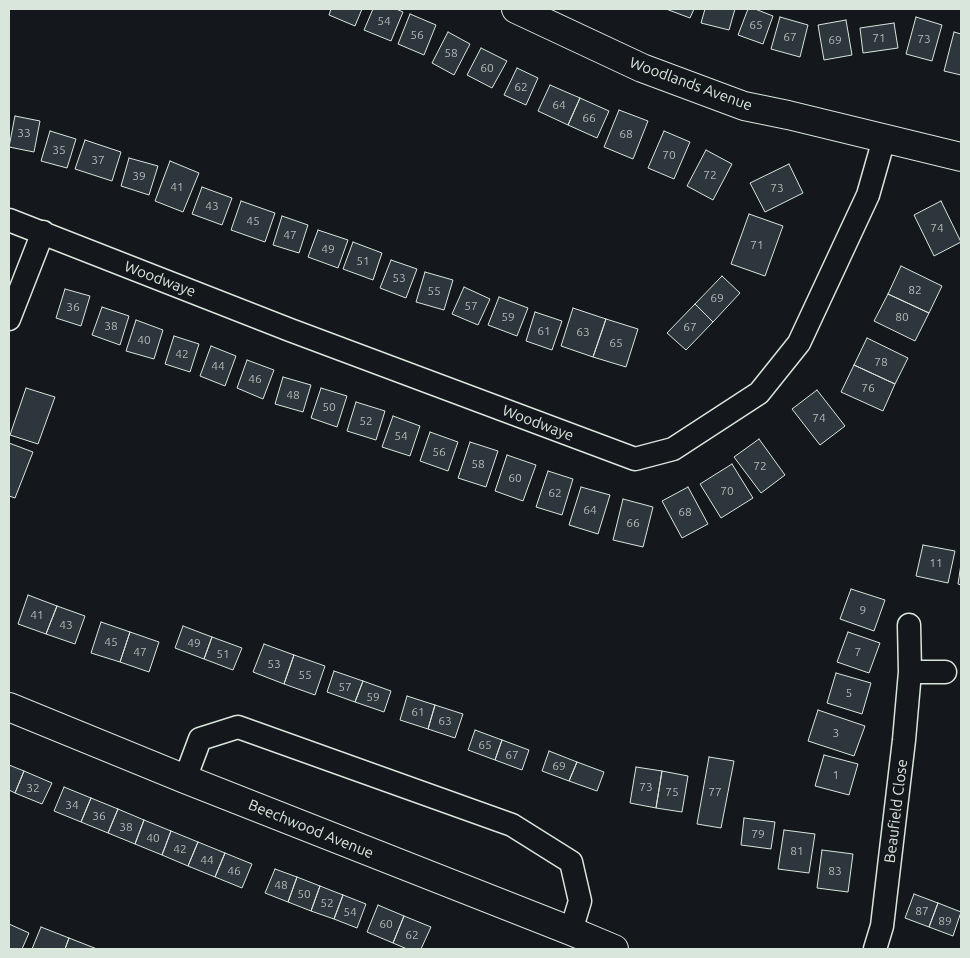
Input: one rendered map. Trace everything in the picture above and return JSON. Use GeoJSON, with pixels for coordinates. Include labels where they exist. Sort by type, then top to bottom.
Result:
{"type":"FeatureCollection","features":[{"type":"Feature","properties":{"kind":"street","name":"Woodlands Avenue"},"geometry":{"type":"LineString","coordinates":[[516,9],[642,68],[744,106],[961,157]]}},
{"type":"Feature","properties":{"kind":"street","name":"Woodwaye"},"geometry":{"type":"LineString","coordinates":[[9,220],[290,330],[634,459],[673,449],[758,392],[799,343],[868,195],[884,139]]}},
{"type":"Feature","properties":{"kind":"street"},"geometry":{"type":"LineString","coordinates":[[9,319],[43,232]]}},
{"type":"Feature","properties":{"kind":"street","name":"Beaufield Close"},"geometry":{"type":"LineString","coordinates":[[875,949],[882,926],[910,672],[909,625]]}},
{"type":"Feature","properties":{"kind":"street"},"geometry":{"type":"LineString","coordinates":[[910,672],[944,672]]}},
{"type":"Feature","properties":{"kind":"street","name":"Beechwood Avenue"},"geometry":{"type":"LineString","coordinates":[[9,707],[614,949]]}},
{"type":"Feature","properties":{"kind":"street"},"geometry":{"type":"LineString","coordinates":[[185,779],[200,739],[238,727],[512,825],[571,862],[580,901],[571,931]]}},
{"type":"Feature","properties":{"kind":"building"},"geometry":{"type":"Polygon","coordinates":[[[331,9],[362,9],[355,26],[329,15],[331,9]]]}},
{"type":"Feature","properties":{"kind":"building"},"geometry":{"type":"Polygon","coordinates":[[[373,9],[396,9],[403,12],[391,41],[364,30],[373,9]]]}},
{"type":"Feature","properties":{"kind":"building"},"geometry":{"type":"Polygon","coordinates":[[[666,9],[694,9],[690,18],[666,9]]]}},
{"type":"Feature","properties":{"kind":"building"},"geometry":{"type":"Polygon","coordinates":[[[705,9],[735,9],[729,30],[701,23],[705,9]]]}},
{"type":"Feature","properties":{"kind":"building"},"geometry":{"type":"Polygon","coordinates":[[[748,9],[755,9],[773,16],[763,44],[738,35],[748,9]]]}},
{"type":"Feature","properties":{"kind":"building"},"geometry":{"type":"Polygon","coordinates":[[[410,14],[436,25],[424,55],[398,44],[410,14]]]}},
{"type":"Feature","properties":{"kind":"building"},"geometry":{"type":"Polygon","coordinates":[[[780,17],[808,25],[800,57],[771,49],[780,17]]]}},
{"type":"Feature","properties":{"kind":"building"},"geometry":{"type":"Polygon","coordinates":[[[916,17],[942,25],[932,61],[906,54],[916,17]]]}},
{"type":"Feature","properties":{"kind":"building"},"geometry":{"type":"Polygon","coordinates":[[[846,20],[852,55],[824,60],[818,25],[846,20]]]}},
{"type":"Feature","properties":{"kind":"building"},"geometry":{"type":"Polygon","coordinates":[[[894,23],[898,48],[863,53],[860,28],[894,23]]]}},
{"type":"Feature","properties":{"kind":"building"},"geometry":{"type":"Polygon","coordinates":[[[448,32],[470,44],[454,75],[432,63],[448,32]]]}},
{"type":"Feature","properties":{"kind":"building"},"geometry":{"type":"Polygon","coordinates":[[[954,32],[961,34],[961,75],[944,71],[954,32]]]}},
{"type":"Feature","properties":{"kind":"building"},"geometry":{"type":"Polygon","coordinates":[[[481,48],[507,61],[492,88],[467,75],[481,48]]]}},
{"type":"Feature","properties":{"kind":"building"},"geometry":{"type":"Polygon","coordinates":[[[517,68],[538,78],[526,105],[504,95],[517,68]]]}},
{"type":"Feature","properties":{"kind":"building"},"geometry":{"type":"Polygon","coordinates":[[[550,85],[580,98],[568,125],[538,111],[550,85]]]}},
{"type":"Feature","properties":{"kind":"building"},"geometry":{"type":"Polygon","coordinates":[[[580,98],[609,111],[597,138],[568,125],[580,98]]]}},
{"type":"Feature","properties":{"kind":"building"},"geometry":{"type":"Polygon","coordinates":[[[619,110],[648,121],[633,159],[604,147],[619,110]]]}},
{"type":"Feature","properties":{"kind":"building"},"geometry":{"type":"Polygon","coordinates":[[[15,116],[40,121],[34,152],[9,147],[15,116]]]}},
{"type":"Feature","properties":{"kind":"building"},"geometry":{"type":"Polygon","coordinates":[[[50,131],[76,139],[67,168],[41,161],[50,131]]]}},
{"type":"Feature","properties":{"kind":"building"},"geometry":{"type":"Polygon","coordinates":[[[664,131],[690,142],[674,179],[648,168],[664,131]]]}},
{"type":"Feature","properties":{"kind":"building"},"geometry":{"type":"Polygon","coordinates":[[[85,140],[121,152],[112,181],[75,169],[85,140]]]}},
{"type":"Feature","properties":{"kind":"building"},"geometry":{"type":"Polygon","coordinates":[[[706,150],[732,164],[713,200],[687,186],[706,150]]]}},
{"type":"Feature","properties":{"kind":"building"},"geometry":{"type":"Polygon","coordinates":[[[129,158],[158,166],[149,195],[121,186],[129,158]]]}},
{"type":"Feature","properties":{"kind":"building"},"geometry":{"type":"Polygon","coordinates":[[[170,161],[199,173],[183,212],[155,201],[170,161]]]}},
{"type":"Feature","properties":{"kind":"building"},"geometry":{"type":"Polygon","coordinates":[[[789,164],[803,193],[765,212],[750,183],[789,164]]]}},
{"type":"Feature","properties":{"kind":"building"},"geometry":{"type":"Polygon","coordinates":[[[202,187],[232,198],[222,225],[192,214],[202,187]]]}},
{"type":"Feature","properties":{"kind":"building"},"geometry":{"type":"Polygon","coordinates":[[[241,201],[275,213],[265,242],[231,230],[241,201]]]}},
{"type":"Feature","properties":{"kind":"building"},"geometry":{"type":"Polygon","coordinates":[[[941,201],[961,242],[934,256],[914,215],[941,201]]]}},
{"type":"Feature","properties":{"kind":"building"},"geometry":{"type":"Polygon","coordinates":[[[749,214],[783,226],[765,276],[731,264],[749,214]]]}},
{"type":"Feature","properties":{"kind":"building"},"geometry":{"type":"Polygon","coordinates":[[[282,216],[308,225],[299,253],[273,245],[282,216]]]}},
{"type":"Feature","properties":{"kind":"building"},"geometry":{"type":"Polygon","coordinates":[[[318,230],[348,240],[338,268],[308,257],[318,230]]]}},
{"type":"Feature","properties":{"kind":"building"},"geometry":{"type":"Polygon","coordinates":[[[353,242],[382,253],[373,280],[343,269],[353,242]]]}},
{"type":"Feature","properties":{"kind":"building"},"geometry":{"type":"Polygon","coordinates":[[[391,260],[417,269],[406,298],[380,288],[391,260]]]}},
{"type":"Feature","properties":{"kind":"building"},"geometry":{"type":"Polygon","coordinates":[[[901,266],[942,286],[929,313],[888,294],[901,266]]]}},
{"type":"Feature","properties":{"kind":"building"},"geometry":{"type":"Polygon","coordinates":[[[425,272],[453,280],[444,310],[416,302],[425,272]]]}},
{"type":"Feature","properties":{"kind":"building"},"geometry":{"type":"Polygon","coordinates":[[[722,276],[740,293],[713,322],[695,304],[722,276]]]}},
{"type":"Feature","properties":{"kind":"building"},"geometry":{"type":"Polygon","coordinates":[[[464,287],[490,299],[478,325],[452,314],[464,287]]]}},
{"type":"Feature","properties":{"kind":"building"},"geometry":{"type":"Polygon","coordinates":[[[65,289],[90,296],[81,326],[56,318],[65,289]]]}},
{"type":"Feature","properties":{"kind":"building"},"geometry":{"type":"Polygon","coordinates":[[[888,294],[929,313],[915,341],[874,321],[888,294]]]}},
{"type":"Feature","properties":{"kind":"building"},"geometry":{"type":"Polygon","coordinates":[[[499,297],[528,308],[517,336],[488,325],[499,297]]]}},
{"type":"Feature","properties":{"kind":"building"},"geometry":{"type":"Polygon","coordinates":[[[695,304],[713,322],[686,350],[667,333],[695,304]]]}},
{"type":"Feature","properties":{"kind":"building"},"geometry":{"type":"Polygon","coordinates":[[[102,307],[129,316],[120,345],[92,335],[102,307]]]}},
{"type":"Feature","properties":{"kind":"building"},"geometry":{"type":"Polygon","coordinates":[[[573,308],[606,319],[593,357],[561,346],[573,308]]]}},
{"type":"Feature","properties":{"kind":"building"},"geometry":{"type":"Polygon","coordinates":[[[535,312],[562,321],[552,350],[526,341],[535,312]]]}},
{"type":"Feature","properties":{"kind":"building"},"geometry":{"type":"Polygon","coordinates":[[[606,319],[638,329],[626,367],[593,357],[606,319]]]}},
{"type":"Feature","properties":{"kind":"building"},"geometry":{"type":"Polygon","coordinates":[[[136,320],[163,330],[154,359],[126,351],[136,320]]]}},
{"type":"Feature","properties":{"kind":"building"},"geometry":{"type":"Polygon","coordinates":[[[174,336],[199,344],[190,372],[165,364],[174,336]]]}},
{"type":"Feature","properties":{"kind":"building"},"geometry":{"type":"Polygon","coordinates":[[[867,338],[908,358],[895,384],[854,365],[867,338]]]}},
{"type":"Feature","properties":{"kind":"building"},"geometry":{"type":"Polygon","coordinates":[[[211,346],[236,356],[225,386],[200,376],[211,346]]]}},
{"type":"Feature","properties":{"kind":"building"},"geometry":{"type":"Polygon","coordinates":[[[247,360],[274,370],[263,399],[237,388],[247,360]]]}},
{"type":"Feature","properties":{"kind":"building"},"geometry":{"type":"Polygon","coordinates":[[[854,365],[895,384],[883,411],[841,392],[854,365]]]}},
{"type":"Feature","properties":{"kind":"building"},"geometry":{"type":"Polygon","coordinates":[[[283,377],[311,385],[303,412],[275,404],[283,377]]]}},
{"type":"Feature","properties":{"kind":"building"},"geometry":{"type":"Polygon","coordinates":[[[26,388],[55,397],[38,444],[10,435],[26,388]]]}},
{"type":"Feature","properties":{"kind":"building"},"geometry":{"type":"Polygon","coordinates":[[[321,388],[347,396],[337,427],[311,418],[321,388]]]}},
{"type":"Feature","properties":{"kind":"building"},"geometry":{"type":"Polygon","coordinates":[[[817,390],[845,426],[820,445],[792,409],[817,390]]]}},
{"type":"Feature","properties":{"kind":"building"},"geometry":{"type":"Polygon","coordinates":[[[356,402],[385,411],[376,440],[347,431],[356,402]]]}},
{"type":"Feature","properties":{"kind":"building"},"geometry":{"type":"Polygon","coordinates":[[[393,416],[420,426],[410,456],[382,447],[393,416]]]}},
{"type":"Feature","properties":{"kind":"building"},"geometry":{"type":"Polygon","coordinates":[[[430,432],[458,442],[448,471],[420,461],[430,432]]]}},
{"type":"Feature","properties":{"kind":"building"},"geometry":{"type":"Polygon","coordinates":[[[759,439],[785,475],[761,493],[734,457],[759,439]]]}},
{"type":"Feature","properties":{"kind":"building"},"geometry":{"type":"Polygon","coordinates":[[[470,442],[498,451],[486,487],[458,478],[470,442]]]}},
{"type":"Feature","properties":{"kind":"building"},"geometry":{"type":"Polygon","coordinates":[[[9,443],[33,452],[15,498],[9,496],[9,443]]]}},
{"type":"Feature","properties":{"kind":"building"},"geometry":{"type":"Polygon","coordinates":[[[507,455],[536,465],[523,501],[495,491],[507,455]]]}},
{"type":"Feature","properties":{"kind":"building"},"geometry":{"type":"Polygon","coordinates":[[[732,464],[753,498],[721,518],[700,484],[732,464]]]}},
{"type":"Feature","properties":{"kind":"building"},"geometry":{"type":"Polygon","coordinates":[[[548,471],[573,479],[562,515],[536,507],[548,471]]]}},
{"type":"Feature","properties":{"kind":"building"},"geometry":{"type":"Polygon","coordinates":[[[581,487],[610,495],[598,534],[569,525],[581,487]]]}},
{"type":"Feature","properties":{"kind":"building"},"geometry":{"type":"Polygon","coordinates":[[[688,487],[708,524],[682,538],[662,501],[688,487]]]}},
{"type":"Feature","properties":{"kind":"building"},"geometry":{"type":"Polygon","coordinates":[[[623,499],[653,507],[643,547],[613,540],[623,499]]]}},
{"type":"Feature","properties":{"kind":"building"},"geometry":{"type":"Polygon","coordinates":[[[923,545],[955,551],[948,583],[916,576],[923,545]]]}},
{"type":"Feature","properties":{"kind":"building"},"geometry":{"type":"Polygon","coordinates":[[[961,564],[961,585],[958,584],[961,564]]]}},
{"type":"Feature","properties":{"kind":"building"},"geometry":{"type":"Polygon","coordinates":[[[851,589],[885,600],[874,631],[840,619],[851,589]]]}},
{"type":"Feature","properties":{"kind":"building"},"geometry":{"type":"Polygon","coordinates":[[[28,595],[57,606],[46,634],[18,624],[28,595]]]}},
{"type":"Feature","properties":{"kind":"building"},"geometry":{"type":"Polygon","coordinates":[[[57,606],[85,616],[75,644],[46,634],[57,606]]]}},
{"type":"Feature","properties":{"kind":"building"},"geometry":{"type":"Polygon","coordinates":[[[101,622],[130,632],[120,662],[91,653],[101,622]]]}},
{"type":"Feature","properties":{"kind":"building"},"geometry":{"type":"Polygon","coordinates":[[[183,626],[212,637],[204,659],[175,648],[183,626]]]}},
{"type":"Feature","properties":{"kind":"building"},"geometry":{"type":"Polygon","coordinates":[[[130,632],[159,642],[149,672],[120,662],[130,632]]]}},
{"type":"Feature","properties":{"kind":"building"},"geometry":{"type":"Polygon","coordinates":[[[848,632],[880,643],[869,673],[837,662],[848,632]]]}},
{"type":"Feature","properties":{"kind":"building"},"geometry":{"type":"Polygon","coordinates":[[[212,637],[242,648],[233,670],[204,659],[212,637]]]}},
{"type":"Feature","properties":{"kind":"building"},"geometry":{"type":"Polygon","coordinates":[[[264,644],[294,655],[284,684],[253,672],[264,644]]]}},
{"type":"Feature","properties":{"kind":"building"},"geometry":{"type":"Polygon","coordinates":[[[294,655],[325,666],[315,695],[284,684],[294,655]]]}},
{"type":"Feature","properties":{"kind":"building"},"geometry":{"type":"Polygon","coordinates":[[[334,671],[363,681],[355,702],[327,692],[334,671]]]}},
{"type":"Feature","properties":{"kind":"building"},"geometry":{"type":"Polygon","coordinates":[[[836,673],[871,683],[862,714],[827,703],[836,673]]]}},
{"type":"Feature","properties":{"kind":"building"},"geometry":{"type":"Polygon","coordinates":[[[363,681],[391,691],[384,712],[355,702],[363,681]]]}},
{"type":"Feature","properties":{"kind":"building"},"geometry":{"type":"Polygon","coordinates":[[[407,696],[435,705],[428,729],[400,720],[407,696]]]}},
{"type":"Feature","properties":{"kind":"building"},"geometry":{"type":"Polygon","coordinates":[[[435,705],[463,714],[455,738],[428,729],[435,705]]]}},
{"type":"Feature","properties":{"kind":"building"},"geometry":{"type":"Polygon","coordinates":[[[818,710],[865,726],[854,756],[808,741],[818,710]]]}},
{"type":"Feature","properties":{"kind":"building"},"geometry":{"type":"Polygon","coordinates":[[[475,730],[502,740],[495,760],[468,750],[475,730]]]}},
{"type":"Feature","properties":{"kind":"building"},"geometry":{"type":"Polygon","coordinates":[[[502,740],[529,750],[522,770],[495,760],[502,740]]]}},
{"type":"Feature","properties":{"kind":"building"},"geometry":{"type":"Polygon","coordinates":[[[549,751],[577,762],[569,781],[542,771],[549,751]]]}},
{"type":"Feature","properties":{"kind":"building"},"geometry":{"type":"Polygon","coordinates":[[[824,755],[858,764],[849,795],[815,786],[824,755]]]}},
{"type":"Feature","properties":{"kind":"building"},"geometry":{"type":"Polygon","coordinates":[[[709,757],[734,761],[721,828],[697,824],[709,757]]]}},
{"type":"Feature","properties":{"kind":"building"},"geometry":{"type":"Polygon","coordinates":[[[577,762],[604,772],[597,791],[569,781],[577,762]]]}},
{"type":"Feature","properties":{"kind":"building"},"geometry":{"type":"Polygon","coordinates":[[[9,765],[24,771],[15,793],[9,790],[9,765]]]}},
{"type":"Feature","properties":{"kind":"building"},"geometry":{"type":"Polygon","coordinates":[[[636,767],[662,771],[656,808],[630,803],[636,767]]]}},
{"type":"Feature","properties":{"kind":"building"},"geometry":{"type":"Polygon","coordinates":[[[24,771],[52,783],[42,804],[15,793],[24,771]]]}},
{"type":"Feature","properties":{"kind":"building"},"geometry":{"type":"Polygon","coordinates":[[[662,771],[688,776],[682,812],[656,808],[662,771]]]}},
{"type":"Feature","properties":{"kind":"building"},"geometry":{"type":"Polygon","coordinates":[[[64,787],[91,798],[81,822],[54,811],[64,787]]]}},
{"type":"Feature","properties":{"kind":"building"},"geometry":{"type":"Polygon","coordinates":[[[91,798],[118,809],[108,833],[81,822],[91,798]]]}},
{"type":"Feature","properties":{"kind":"building"},"geometry":{"type":"Polygon","coordinates":[[[118,809],[144,820],[135,844],[108,833],[118,809]]]}},
{"type":"Feature","properties":{"kind":"building"},"geometry":{"type":"Polygon","coordinates":[[[744,818],[775,822],[771,849],[741,845],[744,818]]]}},
{"type":"Feature","properties":{"kind":"building"},"geometry":{"type":"Polygon","coordinates":[[[144,820],[171,831],[162,855],[135,844],[144,820]]]}},
{"type":"Feature","properties":{"kind":"building"},"geometry":{"type":"Polygon","coordinates":[[[784,830],[815,834],[809,873],[778,869],[784,830]]]}},
{"type":"Feature","properties":{"kind":"building"},"geometry":{"type":"Polygon","coordinates":[[[171,831],[198,842],[188,866],[162,855],[171,831]]]}},
{"type":"Feature","properties":{"kind":"building"},"geometry":{"type":"Polygon","coordinates":[[[198,842],[225,853],[215,877],[188,866],[198,842]]]}},
{"type":"Feature","properties":{"kind":"building"},"geometry":{"type":"Polygon","coordinates":[[[822,850],[853,854],[848,892],[817,888],[822,850]]]}},
{"type":"Feature","properties":{"kind":"building"},"geometry":{"type":"Polygon","coordinates":[[[225,853],[252,864],[242,888],[215,877],[225,853]]]}},
{"type":"Feature","properties":{"kind":"building"},"geometry":{"type":"Polygon","coordinates":[[[275,869],[297,877],[288,902],[265,893],[275,869]]]}},
{"type":"Feature","properties":{"kind":"building"},"geometry":{"type":"Polygon","coordinates":[[[297,877],[320,886],[311,911],[288,902],[297,877]]]}},
{"type":"Feature","properties":{"kind":"building"},"geometry":{"type":"Polygon","coordinates":[[[320,886],[343,895],[334,919],[311,911],[320,886]]]}},
{"type":"Feature","properties":{"kind":"building"},"geometry":{"type":"Polygon","coordinates":[[[914,894],[938,903],[929,927],[905,918],[914,894]]]}},
{"type":"Feature","properties":{"kind":"building"},"geometry":{"type":"Polygon","coordinates":[[[343,895],[366,904],[357,928],[334,919],[343,895]]]}},
{"type":"Feature","properties":{"kind":"building"},"geometry":{"type":"Polygon","coordinates":[[[938,903],[961,912],[953,936],[929,927],[938,903]]]}},
{"type":"Feature","properties":{"kind":"building"},"geometry":{"type":"Polygon","coordinates":[[[378,905],[404,916],[393,943],[367,932],[378,905]]]}},
{"type":"Feature","properties":{"kind":"building"},"geometry":{"type":"Polygon","coordinates":[[[404,916],[431,927],[421,949],[407,949],[393,943],[404,916]]]}},
{"type":"Feature","properties":{"kind":"building"},"geometry":{"type":"Polygon","coordinates":[[[9,924],[29,933],[22,949],[9,949],[9,924]]]}},
{"type":"Feature","properties":{"kind":"building"},"geometry":{"type":"Polygon","coordinates":[[[41,927],[69,938],[65,949],[32,949],[41,927]]]}},
{"type":"Feature","properties":{"kind":"building"},"geometry":{"type":"Polygon","coordinates":[[[69,938],[97,949],[65,949],[69,938]]]}}]}
